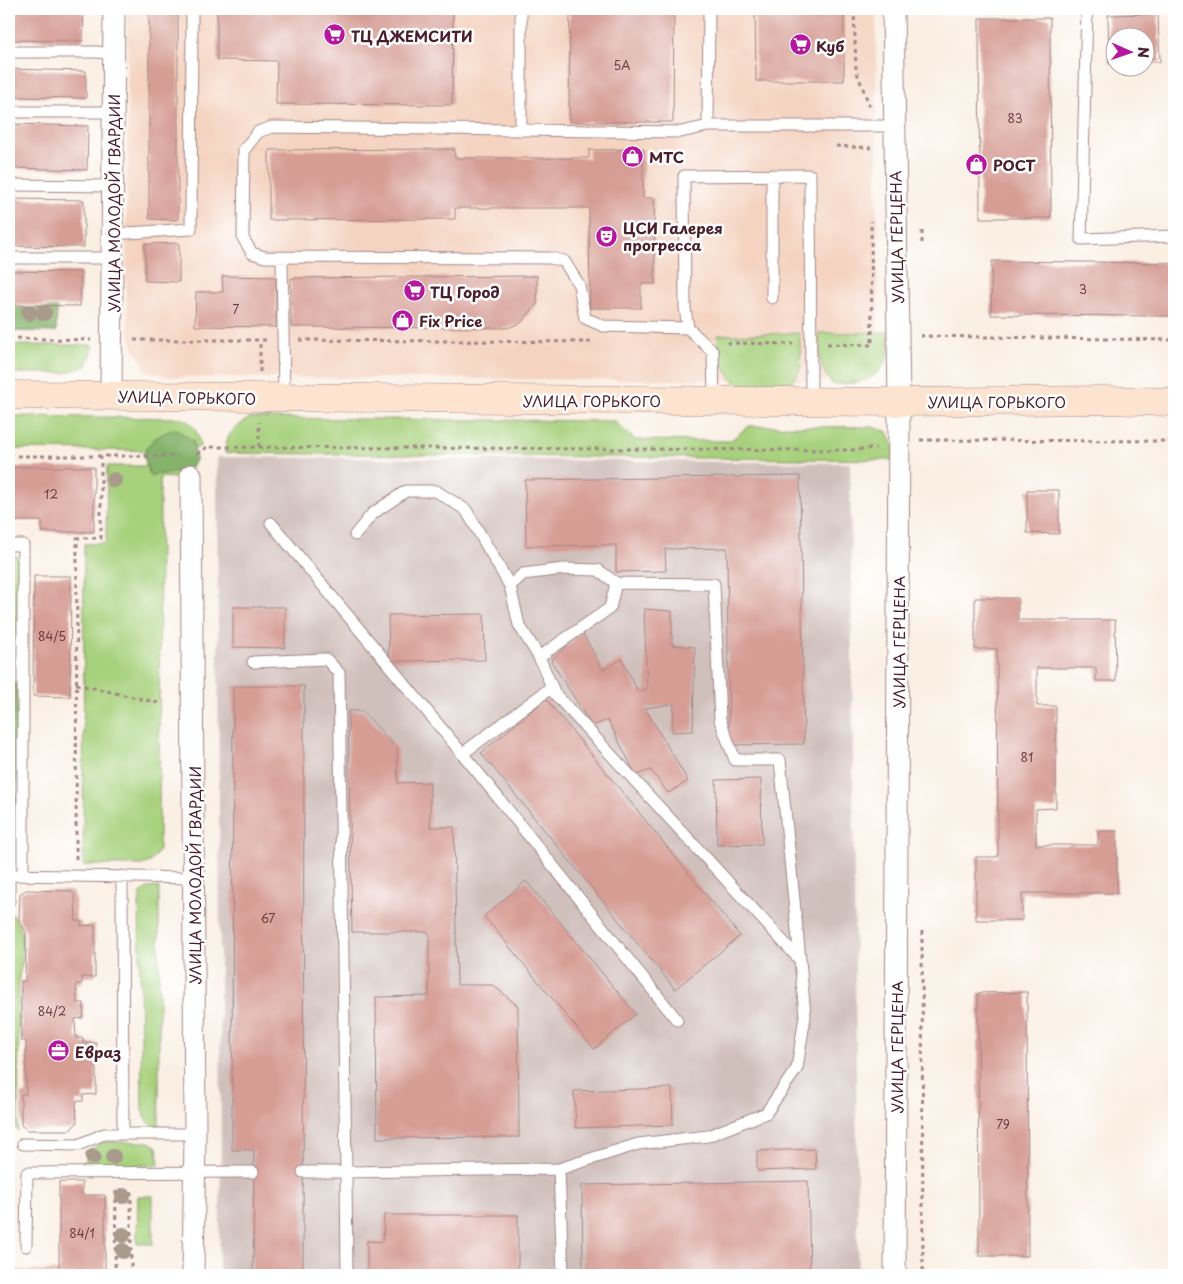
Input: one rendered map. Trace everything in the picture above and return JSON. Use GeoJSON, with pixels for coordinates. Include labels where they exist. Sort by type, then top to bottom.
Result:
{"type":"FeatureCollection","features":[{"type":"Feature","properties":{"kind":"street","name":"УЛИЦА МОЛОДОЙ ГВАРДИИ"},"geometry":{"type":"LineString","coordinates":[[111,396],[114,9]]}},
{"type":"Feature","properties":{"kind":"street","name":"УЛИЦА ГЕРЦЕНА"},"geometry":{"type":"LineString","coordinates":[[893,9],[899,402],[896,1275]]}},
{"type":"Feature","properties":{"kind":"street","name":"УЛИЦА ГОРЬКОГО"},"geometry":{"type":"LineString","coordinates":[[9,396],[899,402],[1104,400],[1174,402]]}},
{"type":"Feature","properties":{"kind":"street","name":"УЛИЦА МОЛОДОЙ ГВАРДИИ"},"geometry":{"type":"LineString","coordinates":[[191,475],[195,1134],[193,1275]]}},
{"type":"Feature","properties":{"kind":"lane"},"geometry":{"type":"LineString","coordinates":[[112,234],[191,229],[192,9]]}},
{"type":"Feature","properties":{"kind":"lane"},"geometry":{"type":"LineString","coordinates":[[521,9],[521,130]]}},
{"type":"Feature","properties":{"kind":"lane"},"geometry":{"type":"LineString","coordinates":[[708,126],[709,9]]}},
{"type":"Feature","properties":{"kind":"lane"},"geometry":{"type":"LineString","coordinates":[[1087,9],[1081,239],[1174,236]]}},
{"type":"Feature","properties":{"kind":"lane"},"geometry":{"type":"LineString","coordinates":[[9,52],[97,52],[114,54]]}},
{"type":"Feature","properties":{"kind":"lane"},"geometry":{"type":"LineString","coordinates":[[9,112],[113,112]]}},
{"type":"Feature","properties":{"kind":"lane"},"geometry":{"type":"LineString","coordinates":[[688,328],[603,326],[585,318],[579,285],[564,261],[550,258],[264,257],[252,253],[243,238],[244,150],[258,132],[272,127],[681,132],[708,126],[894,126]]}},
{"type":"Feature","properties":{"kind":"lane"},"geometry":{"type":"LineString","coordinates":[[714,401],[713,352],[688,328],[685,308],[684,176],[810,175],[812,401]]}},
{"type":"Feature","properties":{"kind":"lane"},"geometry":{"type":"LineString","coordinates":[[772,176],[772,298]]}},
{"type":"Feature","properties":{"kind":"lane"},"geometry":{"type":"LineString","coordinates":[[9,185],[113,186]]}},
{"type":"Feature","properties":{"kind":"lane"},"geometry":{"type":"LineString","coordinates":[[282,257],[284,398]]}},
{"type":"Feature","properties":{"kind":"lane"},"geometry":{"type":"LineString","coordinates":[[9,258],[112,258]]}},
{"type":"Feature","properties":{"kind":"lane"},"geometry":{"type":"LineString","coordinates":[[355,535],[372,514],[406,491],[436,491],[466,510],[510,586],[518,625],[539,657],[555,694],[800,960]]}},
{"type":"Feature","properties":{"kind":"lane"},"geometry":{"type":"LineString","coordinates":[[271,523],[462,754],[677,1020]]}},
{"type":"Feature","properties":{"kind":"lane"},"geometry":{"type":"LineString","coordinates":[[9,545],[23,545],[23,875]]}},
{"type":"Feature","properties":{"kind":"lane"},"geometry":{"type":"LineString","coordinates":[[303,1172],[559,1169],[638,1144],[708,1136],[766,1113],[797,1068],[805,1016],[780,760],[735,760],[720,720],[714,584],[616,583],[598,570],[564,569],[523,574],[510,586]]}},
{"type":"Feature","properties":{"kind":"lane"},"geometry":{"type":"LineString","coordinates":[[539,657],[610,608],[616,583]]}},
{"type":"Feature","properties":{"kind":"lane"},"geometry":{"type":"LineString","coordinates":[[253,662],[326,659],[339,673],[347,1275]]}},
{"type":"Feature","properties":{"kind":"lane"},"geometry":{"type":"LineString","coordinates":[[462,754],[552,687]]}},
{"type":"Feature","properties":{"kind":"lane"},"geometry":{"type":"LineString","coordinates":[[9,901],[9,875],[194,878]]}},
{"type":"Feature","properties":{"kind":"lane"},"geometry":{"type":"LineString","coordinates":[[122,876],[123,1134]]}},
{"type":"Feature","properties":{"kind":"lane"},"geometry":{"type":"LineString","coordinates":[[23,1144],[78,1145],[104,1134],[195,1134]]}},
{"type":"Feature","properties":{"kind":"lane"},"geometry":{"type":"LineString","coordinates":[[559,1169],[562,1275]]}},
{"type":"Feature","properties":{"kind":"lane"},"geometry":{"type":"LineString","coordinates":[[26,1246],[27,1173],[253,1172]]}},
{"type":"Feature","properties":{"kind":"path"},"geometry":{"type":"LineString","coordinates":[[854,9],[856,70],[870,105],[871,158]]}},
{"type":"Feature","properties":{"kind":"path"},"geometry":{"type":"LineString","coordinates":[[703,343],[872,345],[871,217]]}},
{"type":"Feature","properties":{"kind":"path"},"geometry":{"type":"LineString","coordinates":[[922,231],[922,250]]}},
{"type":"Feature","properties":{"kind":"path"},"geometry":{"type":"LineString","coordinates":[[922,327],[922,336],[1174,340]]}},
{"type":"Feature","properties":{"kind":"path"},"geometry":{"type":"LineString","coordinates":[[9,338],[597,342]]}},
{"type":"Feature","properties":{"kind":"path"},"geometry":{"type":"LineString","coordinates":[[260,340],[260,378]]}},
{"type":"Feature","properties":{"kind":"path"},"geometry":{"type":"LineString","coordinates":[[259,419],[259,447]]}},
{"type":"Feature","properties":{"kind":"path"},"geometry":{"type":"LineString","coordinates":[[920,439],[1174,441]]}},
{"type":"Feature","properties":{"kind":"path"},"geometry":{"type":"LineString","coordinates":[[196,454],[207,447],[842,450],[880,447]]}},
{"type":"Feature","properties":{"kind":"path"},"geometry":{"type":"LineString","coordinates":[[9,456],[167,457]]}},
{"type":"Feature","properties":{"kind":"path"},"geometry":{"type":"LineString","coordinates":[[76,860],[77,538],[100,538],[101,456]]}},
{"type":"Feature","properties":{"kind":"path"},"geometry":{"type":"LineString","coordinates":[[76,684],[159,703]]}},
{"type":"Feature","properties":{"kind":"path"},"geometry":{"type":"LineString","coordinates":[[115,1275],[116,1185]]}},
{"type":"Feature","properties":{"kind":"path"},"geometry":{"type":"LineString","coordinates":[[130,1275],[132,1186]]}},
{"type":"Feature","properties":{"kind":"shaded area"},"geometry":{"type":"Polygon","coordinates":[[[128,9],[876,9],[878,330],[865,361],[839,381],[170,377],[147,371],[134,350],[129,332],[126,297],[128,9]]]}},
{"type":"Feature","properties":{"kind":"shaded area"},"geometry":{"type":"Polygon","coordinates":[[[217,457],[850,463],[858,1275],[219,1275],[221,1151],[217,457]]]}},
{"type":"Feature","properties":{"kind":"green space"},"geometry":{"type":"Polygon","coordinates":[[[9,308],[57,308],[56,332],[9,331],[9,308]]]}},
{"type":"Feature","properties":{"kind":"green space"},"geometry":{"type":"Polygon","coordinates":[[[894,332],[887,358],[876,374],[858,382],[832,384],[820,360],[819,333],[894,332]]]}},
{"type":"Feature","properties":{"kind":"green space"},"geometry":{"type":"Polygon","coordinates":[[[799,333],[799,372],[792,380],[786,383],[771,386],[739,384],[730,377],[723,366],[718,335],[799,333]]]}},
{"type":"Feature","properties":{"kind":"green space"},"geometry":{"type":"Polygon","coordinates":[[[9,345],[94,345],[87,366],[65,373],[9,373],[9,345]]]}},
{"type":"Feature","properties":{"kind":"green space"},"geometry":{"type":"Polygon","coordinates":[[[9,416],[180,418],[192,425],[200,446],[192,451],[9,449],[9,416]]]}},
{"type":"Feature","properties":{"kind":"green space"},"geometry":{"type":"Polygon","coordinates":[[[249,418],[614,421],[635,440],[730,441],[749,426],[874,427],[888,432],[893,442],[894,460],[225,453],[227,441],[231,433],[249,418]]]}},
{"type":"Feature","properties":{"kind":"green space"},"geometry":{"type":"Polygon","coordinates":[[[176,429],[193,441],[196,459],[188,472],[179,471],[150,476],[143,454],[149,444],[156,438],[176,429]]]}},
{"type":"Feature","properties":{"kind":"green space"},"geometry":{"type":"Polygon","coordinates":[[[107,466],[172,466],[177,478],[160,477],[159,851],[150,862],[142,865],[83,865],[84,544],[106,543],[107,466]]]}},
{"type":"Feature","properties":{"kind":"green space"},"geometry":{"type":"Polygon","coordinates":[[[9,556],[18,556],[18,642],[9,641],[9,556]]]}},
{"type":"Feature","properties":{"kind":"green space"},"geometry":{"type":"Polygon","coordinates":[[[9,683],[17,683],[17,811],[9,811],[9,683]]]}},
{"type":"Feature","properties":{"kind":"green space"},"geometry":{"type":"Polygon","coordinates":[[[159,887],[159,1128],[148,1122],[142,1110],[139,903],[141,894],[147,888],[159,887]]]}},
{"type":"Feature","properties":{"kind":"green space"},"geometry":{"type":"Polygon","coordinates":[[[9,915],[14,915],[22,933],[22,963],[19,976],[18,1131],[9,1120],[9,915]]]}},
{"type":"Feature","properties":{"kind":"green space"},"geometry":{"type":"Polygon","coordinates":[[[102,1142],[149,1142],[157,1147],[159,1165],[88,1166],[85,1164],[90,1151],[102,1142]]]}},
{"type":"Feature","properties":{"kind":"green space"},"geometry":{"type":"Polygon","coordinates":[[[138,1196],[153,1196],[153,1244],[137,1244],[138,1196]]]}},
{"type":"Feature","properties":{"kind":"building"},"geometry":{"type":"Polygon","coordinates":[[[9,9],[84,9],[83,41],[9,40],[9,9]]]}},
{"type":"Feature","properties":{"kind":"building"},"geometry":{"type":"Polygon","coordinates":[[[149,9],[178,9],[178,220],[149,219],[149,9]]]}},
{"type":"Feature","properties":{"kind":"building","name":"ТЦ ДЖЕМСИТИ"},"geometry":{"type":"Polygon","coordinates":[[[217,9],[453,9],[452,105],[276,104],[277,61],[217,60],[217,9]]]}},
{"type":"Feature","properties":{"kind":"building"},"geometry":{"type":"Polygon","coordinates":[[[570,9],[674,9],[673,122],[569,122],[570,9]]]}},
{"type":"Feature","properties":{"kind":"building","name":"Куб"},"geometry":{"type":"Polygon","coordinates":[[[755,9],[844,9],[844,81],[756,81],[755,9]]]}},
{"type":"Feature","properties":{"kind":"building"},"geometry":{"type":"Polygon","coordinates":[[[1158,14],[1160,62],[1156,62],[1156,28],[1108,28],[1108,15],[1158,14]]]}},
{"type":"Feature","properties":{"kind":"building"},"geometry":{"type":"Polygon","coordinates":[[[979,18],[1050,18],[1051,218],[980,218],[979,18]]]}},
{"type":"Feature","properties":{"kind":"building"},"geometry":{"type":"Polygon","coordinates":[[[9,69],[86,71],[86,98],[9,97],[9,69]]]}},
{"type":"Feature","properties":{"kind":"building"},"geometry":{"type":"Polygon","coordinates":[[[9,124],[88,126],[87,170],[9,168],[9,124]]]}},
{"type":"Feature","properties":{"kind":"building"},"geometry":{"type":"Polygon","coordinates":[[[454,149],[455,158],[589,158],[589,150],[643,149],[643,198],[654,198],[655,284],[641,284],[641,308],[590,308],[589,208],[455,208],[455,219],[269,220],[269,150],[454,149]]]}},
{"type":"Feature","properties":{"kind":"building"},"geometry":{"type":"Polygon","coordinates":[[[9,199],[84,200],[84,247],[9,246],[9,199]]]}},
{"type":"Feature","properties":{"kind":"building"},"geometry":{"type":"Polygon","coordinates":[[[179,243],[179,282],[145,281],[145,244],[179,243]]]}},
{"type":"Feature","properties":{"kind":"building"},"geometry":{"type":"Polygon","coordinates":[[[992,261],[1174,263],[1174,316],[991,315],[992,261]]]}},
{"type":"Feature","properties":{"kind":"building"},"geometry":{"type":"Polygon","coordinates":[[[9,271],[81,272],[80,306],[9,305],[9,271]]]}},
{"type":"Feature","properties":{"kind":"building"},"geometry":{"type":"Polygon","coordinates":[[[222,276],[276,277],[276,327],[195,326],[196,292],[223,292],[222,276]]]}},
{"type":"Feature","properties":{"kind":"building","name":"ТЦ Город"},"geometry":{"type":"Polygon","coordinates":[[[537,276],[537,304],[521,323],[507,328],[291,327],[291,278],[537,276]]]}},
{"type":"Feature","properties":{"kind":"building"},"geometry":{"type":"Polygon","coordinates":[[[9,467],[94,467],[94,532],[42,532],[42,521],[9,521],[9,467]]]}},
{"type":"Feature","properties":{"kind":"building"},"geometry":{"type":"Polygon","coordinates":[[[800,476],[804,744],[729,745],[727,548],[665,549],[666,571],[616,572],[616,545],[526,546],[525,480],[800,476]]]}},
{"type":"Feature","properties":{"kind":"building"},"geometry":{"type":"Polygon","coordinates":[[[1027,490],[1059,490],[1059,534],[1027,533],[1027,490]]]}},
{"type":"Feature","properties":{"kind":"building"},"geometry":{"type":"Polygon","coordinates":[[[34,576],[71,576],[70,697],[33,696],[34,576]]]}},
{"type":"Feature","properties":{"kind":"building"},"geometry":{"type":"Polygon","coordinates":[[[975,598],[1018,598],[1018,620],[1115,620],[1116,681],[1096,681],[1096,668],[1037,668],[1037,706],[1056,706],[1056,808],[1036,809],[1036,845],[1098,845],[1098,831],[1117,831],[1117,893],[1022,893],[1022,920],[976,920],[976,857],[998,857],[997,649],[975,649],[975,598]]]}},
{"type":"Feature","properties":{"kind":"building"},"geometry":{"type":"Polygon","coordinates":[[[233,607],[285,607],[285,648],[233,647],[233,607]]]}},
{"type":"Feature","properties":{"kind":"building"},"geometry":{"type":"Polygon","coordinates":[[[644,609],[672,611],[672,645],[695,647],[693,731],[672,732],[674,704],[645,708],[688,781],[668,793],[651,770],[636,775],[608,720],[592,726],[551,661],[582,632],[603,670],[622,659],[638,692],[647,689],[644,609]]]}},
{"type":"Feature","properties":{"kind":"building"},"geometry":{"type":"Polygon","coordinates":[[[484,614],[485,660],[389,661],[388,615],[484,614]]]}},
{"type":"Feature","properties":{"kind":"building"},"geometry":{"type":"Polygon","coordinates":[[[233,686],[304,686],[303,1275],[253,1275],[254,1150],[232,1150],[233,686]]]}},
{"type":"Feature","properties":{"kind":"building"},"geometry":{"type":"Polygon","coordinates":[[[546,699],[740,936],[675,989],[481,753],[546,699]]]}},
{"type":"Feature","properties":{"kind":"building"},"geometry":{"type":"Polygon","coordinates":[[[348,711],[362,711],[397,748],[398,783],[430,782],[430,827],[454,827],[457,985],[493,985],[518,1006],[519,1137],[377,1138],[376,997],[429,996],[429,932],[352,932],[348,711]]]}},
{"type":"Feature","properties":{"kind":"building"},"geometry":{"type":"Polygon","coordinates":[[[761,779],[762,844],[717,845],[716,780],[761,779]]]}},
{"type":"Feature","properties":{"kind":"building"},"geometry":{"type":"Polygon","coordinates":[[[526,881],[636,1014],[594,1049],[484,916],[526,881]]]}},
{"type":"Feature","properties":{"kind":"building"},"geometry":{"type":"Polygon","coordinates":[[[26,890],[71,891],[75,896],[76,921],[81,921],[81,926],[95,925],[95,977],[82,977],[82,984],[76,984],[77,1003],[84,1003],[83,1018],[75,1019],[76,1038],[83,1038],[83,1043],[96,1043],[96,1094],[83,1095],[83,1101],[76,1101],[77,1123],[70,1130],[27,1130],[21,1125],[21,1094],[26,1094],[26,1041],[21,1041],[21,981],[25,981],[26,932],[19,919],[20,894],[26,890]]]}},
{"type":"Feature","properties":{"kind":"building"},"geometry":{"type":"Polygon","coordinates":[[[1027,992],[1028,1256],[979,1256],[978,993],[1027,992]]]}},
{"type":"Feature","properties":{"kind":"building"},"geometry":{"type":"Polygon","coordinates":[[[672,1088],[673,1125],[576,1128],[574,1091],[672,1088]]]}},
{"type":"Feature","properties":{"kind":"building"},"geometry":{"type":"Polygon","coordinates":[[[815,1149],[816,1169],[757,1171],[757,1151],[815,1149]]]}},
{"type":"Feature","properties":{"kind":"building"},"geometry":{"type":"Polygon","coordinates":[[[808,1181],[810,1275],[583,1275],[582,1185],[808,1181]]]}},
{"type":"Feature","properties":{"kind":"building"},"geometry":{"type":"Polygon","coordinates":[[[59,1182],[82,1182],[82,1195],[105,1195],[105,1275],[9,1275],[9,1270],[59,1271],[59,1182]]]}},
{"type":"Feature","properties":{"kind":"building"},"geometry":{"type":"Polygon","coordinates":[[[384,1215],[518,1215],[518,1275],[367,1275],[367,1241],[383,1242],[384,1215]]]}},
{"type":"Feature","properties":{"kind":"place","name":"ТЦ ДЖЕМСИТИ"},"geometry":{"type":"Point","coordinates":[335,35]}},
{"type":"Feature","properties":{"kind":"place","name":"Куб"},"geometry":{"type":"Point","coordinates":[800,45]}},
{"type":"Feature","properties":{"kind":"place","name":"МТС"},"geometry":{"type":"Point","coordinates":[633,156]}},
{"type":"Feature","properties":{"kind":"place","name":"РОСТ"},"geometry":{"type":"Point","coordinates":[977,164]}},
{"type":"Feature","properties":{"kind":"place","name":"ЦСИ Галерея прогресса"},"geometry":{"type":"Point","coordinates":[607,236]}},
{"type":"Feature","properties":{"kind":"place","name":"ТЦ Город"},"geometry":{"type":"Point","coordinates":[414,291]}},
{"type":"Feature","properties":{"kind":"place","name":"Fix Price"},"geometry":{"type":"Point","coordinates":[403,320]}},
{"type":"Feature","properties":{"kind":"place","name":"Евраз"},"geometry":{"type":"Point","coordinates":[59,1051]}}]}
